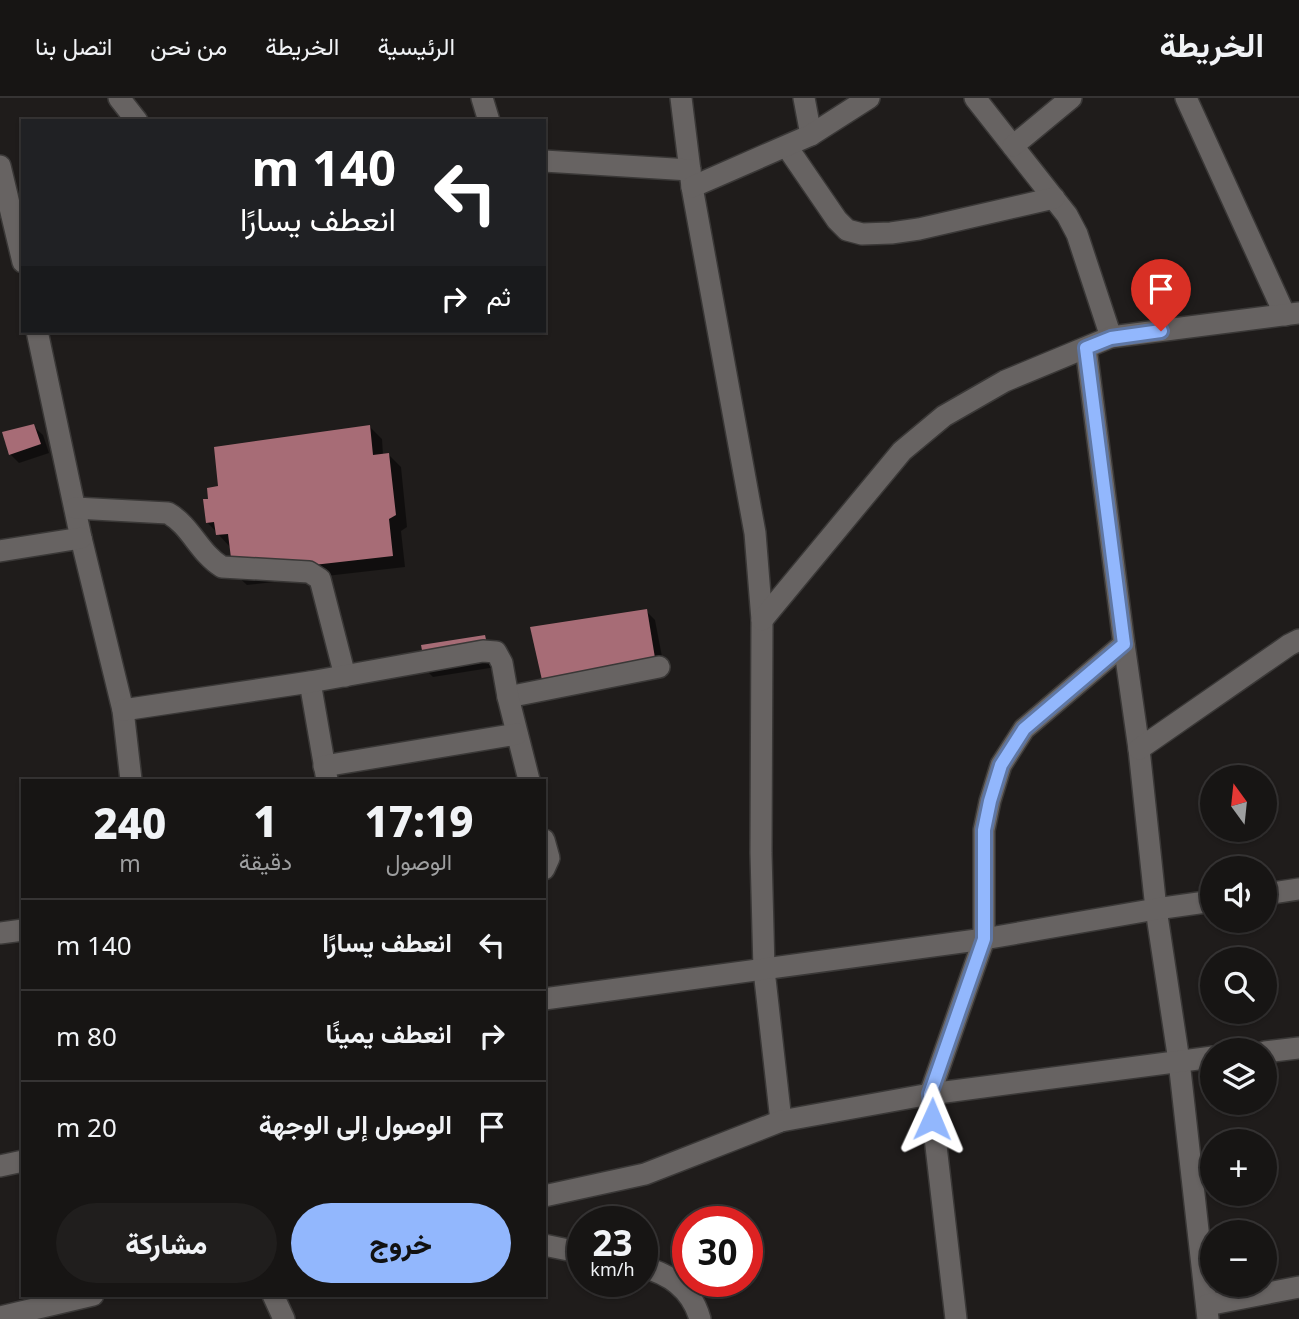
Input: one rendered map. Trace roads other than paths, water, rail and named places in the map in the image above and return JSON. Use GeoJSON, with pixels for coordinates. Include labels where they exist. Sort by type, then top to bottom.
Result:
{"type":"FeatureCollection","features":[{"type":"Feature","properties":{"kind":"street"},"geometry":{"type":"LineString","coordinates":[[119,98],[135,119]]}},
{"type":"Feature","properties":{"kind":"street"},"geometry":{"type":"LineString","coordinates":[[482,98],[488,119]]}},
{"type":"Feature","properties":{"kind":"street"},"geometry":{"type":"LineString","coordinates":[[681,98],[691,179],[755,533],[762,620],[761,853],[764,970],[781,1121]]}},
{"type":"Feature","properties":{"kind":"street"},"geometry":{"type":"LineString","coordinates":[[803,98],[811,135]]}},
{"type":"Feature","properties":{"kind":"street"},"geometry":{"type":"LineString","coordinates":[[546,161],[691,179],[786,147],[811,135],[870,98]]}},
{"type":"Feature","properties":{"kind":"street"},"geometry":{"type":"LineString","coordinates":[[975,98],[1067,215],[1077,234],[1111,338]]}},
{"type":"Feature","properties":{"kind":"street"},"geometry":{"type":"LineString","coordinates":[[1013,146],[1071,98]]}},
{"type":"Feature","properties":{"kind":"street"},"geometry":{"type":"LineString","coordinates":[[762,620],[902,451],[944,416],[1005,381],[1111,338],[1292,314],[1186,98]]}},
{"type":"Feature","properties":{"kind":"street"},"geometry":{"type":"LineString","coordinates":[[786,147],[837,220],[847,230],[862,234],[919,229],[1054,198]]}},
{"type":"Feature","properties":{"kind":"street"},"geometry":{"type":"LineString","coordinates":[[0,166],[21,254]]}},
{"type":"Feature","properties":{"kind":"street"},"geometry":{"type":"LineString","coordinates":[[37,333],[81,538],[123,710],[131,779]]}},
{"type":"Feature","properties":{"kind":"street"},"geometry":{"type":"LineString","coordinates":[[1086,348],[1139,748],[1156,909],[1179,1061],[1207,1312],[1299,1287]]}},
{"type":"Feature","properties":{"kind":"street"},"geometry":{"type":"LineString","coordinates":[[75,508],[168,513],[178,519],[211,560],[222,567],[309,572],[320,579],[345,676]]}},
{"type":"Feature","properties":{"kind":"street"},"geometry":{"type":"LineString","coordinates":[[0,551],[81,538]]}},
{"type":"Feature","properties":{"kind":"street"},"geometry":{"type":"LineString","coordinates":[[1139,748],[1299,640]]}},
{"type":"Feature","properties":{"kind":"street"},"geometry":{"type":"LineString","coordinates":[[956,1319],[930,1094],[984,939],[984,830],[990,801],[1001,765],[1024,729],[1124,644]]}},
{"type":"Feature","properties":{"kind":"street"},"geometry":{"type":"LineString","coordinates":[[123,710],[310,682],[483,651],[496,652],[502,663],[529,779]]}},
{"type":"Feature","properties":{"kind":"street"},"geometry":{"type":"LineString","coordinates":[[508,697],[659,667]]}},
{"type":"Feature","properties":{"kind":"street"},"geometry":{"type":"LineString","coordinates":[[310,682],[326,773],[517,734]]}},
{"type":"Feature","properties":{"kind":"street"},"geometry":{"type":"LineString","coordinates":[[546,847],[549,858],[546,865]]}},
{"type":"Feature","properties":{"kind":"street"},"geometry":{"type":"LineString","coordinates":[[1277,892],[1299,889]]}},
{"type":"Feature","properties":{"kind":"street"},"geometry":{"type":"LineString","coordinates":[[546,999],[984,939],[1200,903]]}},
{"type":"Feature","properties":{"kind":"street"},"geometry":{"type":"LineString","coordinates":[[0,933],[21,930]]}},
{"type":"Feature","properties":{"kind":"street"},"geometry":{"type":"LineString","coordinates":[[1277,1051],[1299,1048]]}},
{"type":"Feature","properties":{"kind":"street"},"geometry":{"type":"LineString","coordinates":[[546,1196],[645,1174],[781,1121],[930,1094],[1200,1059]]}},
{"type":"Feature","properties":{"kind":"street"},"geometry":{"type":"LineString","coordinates":[[0,1166],[21,1161]]}},
{"type":"Feature","properties":{"kind":"street"},"geometry":{"type":"LineString","coordinates":[[546,1245],[567,1250]]}},
{"type":"Feature","properties":{"kind":"street"},"geometry":{"type":"LineString","coordinates":[[658,1271],[671,1277],[691,1296],[701,1319]]}},
{"type":"Feature","properties":{"kind":"street"},"geometry":{"type":"LineString","coordinates":[[0,1317],[85,1297]]}},
{"type":"Feature","properties":{"kind":"street"},"geometry":{"type":"LineString","coordinates":[[274,1297],[284,1319]]}}]}
